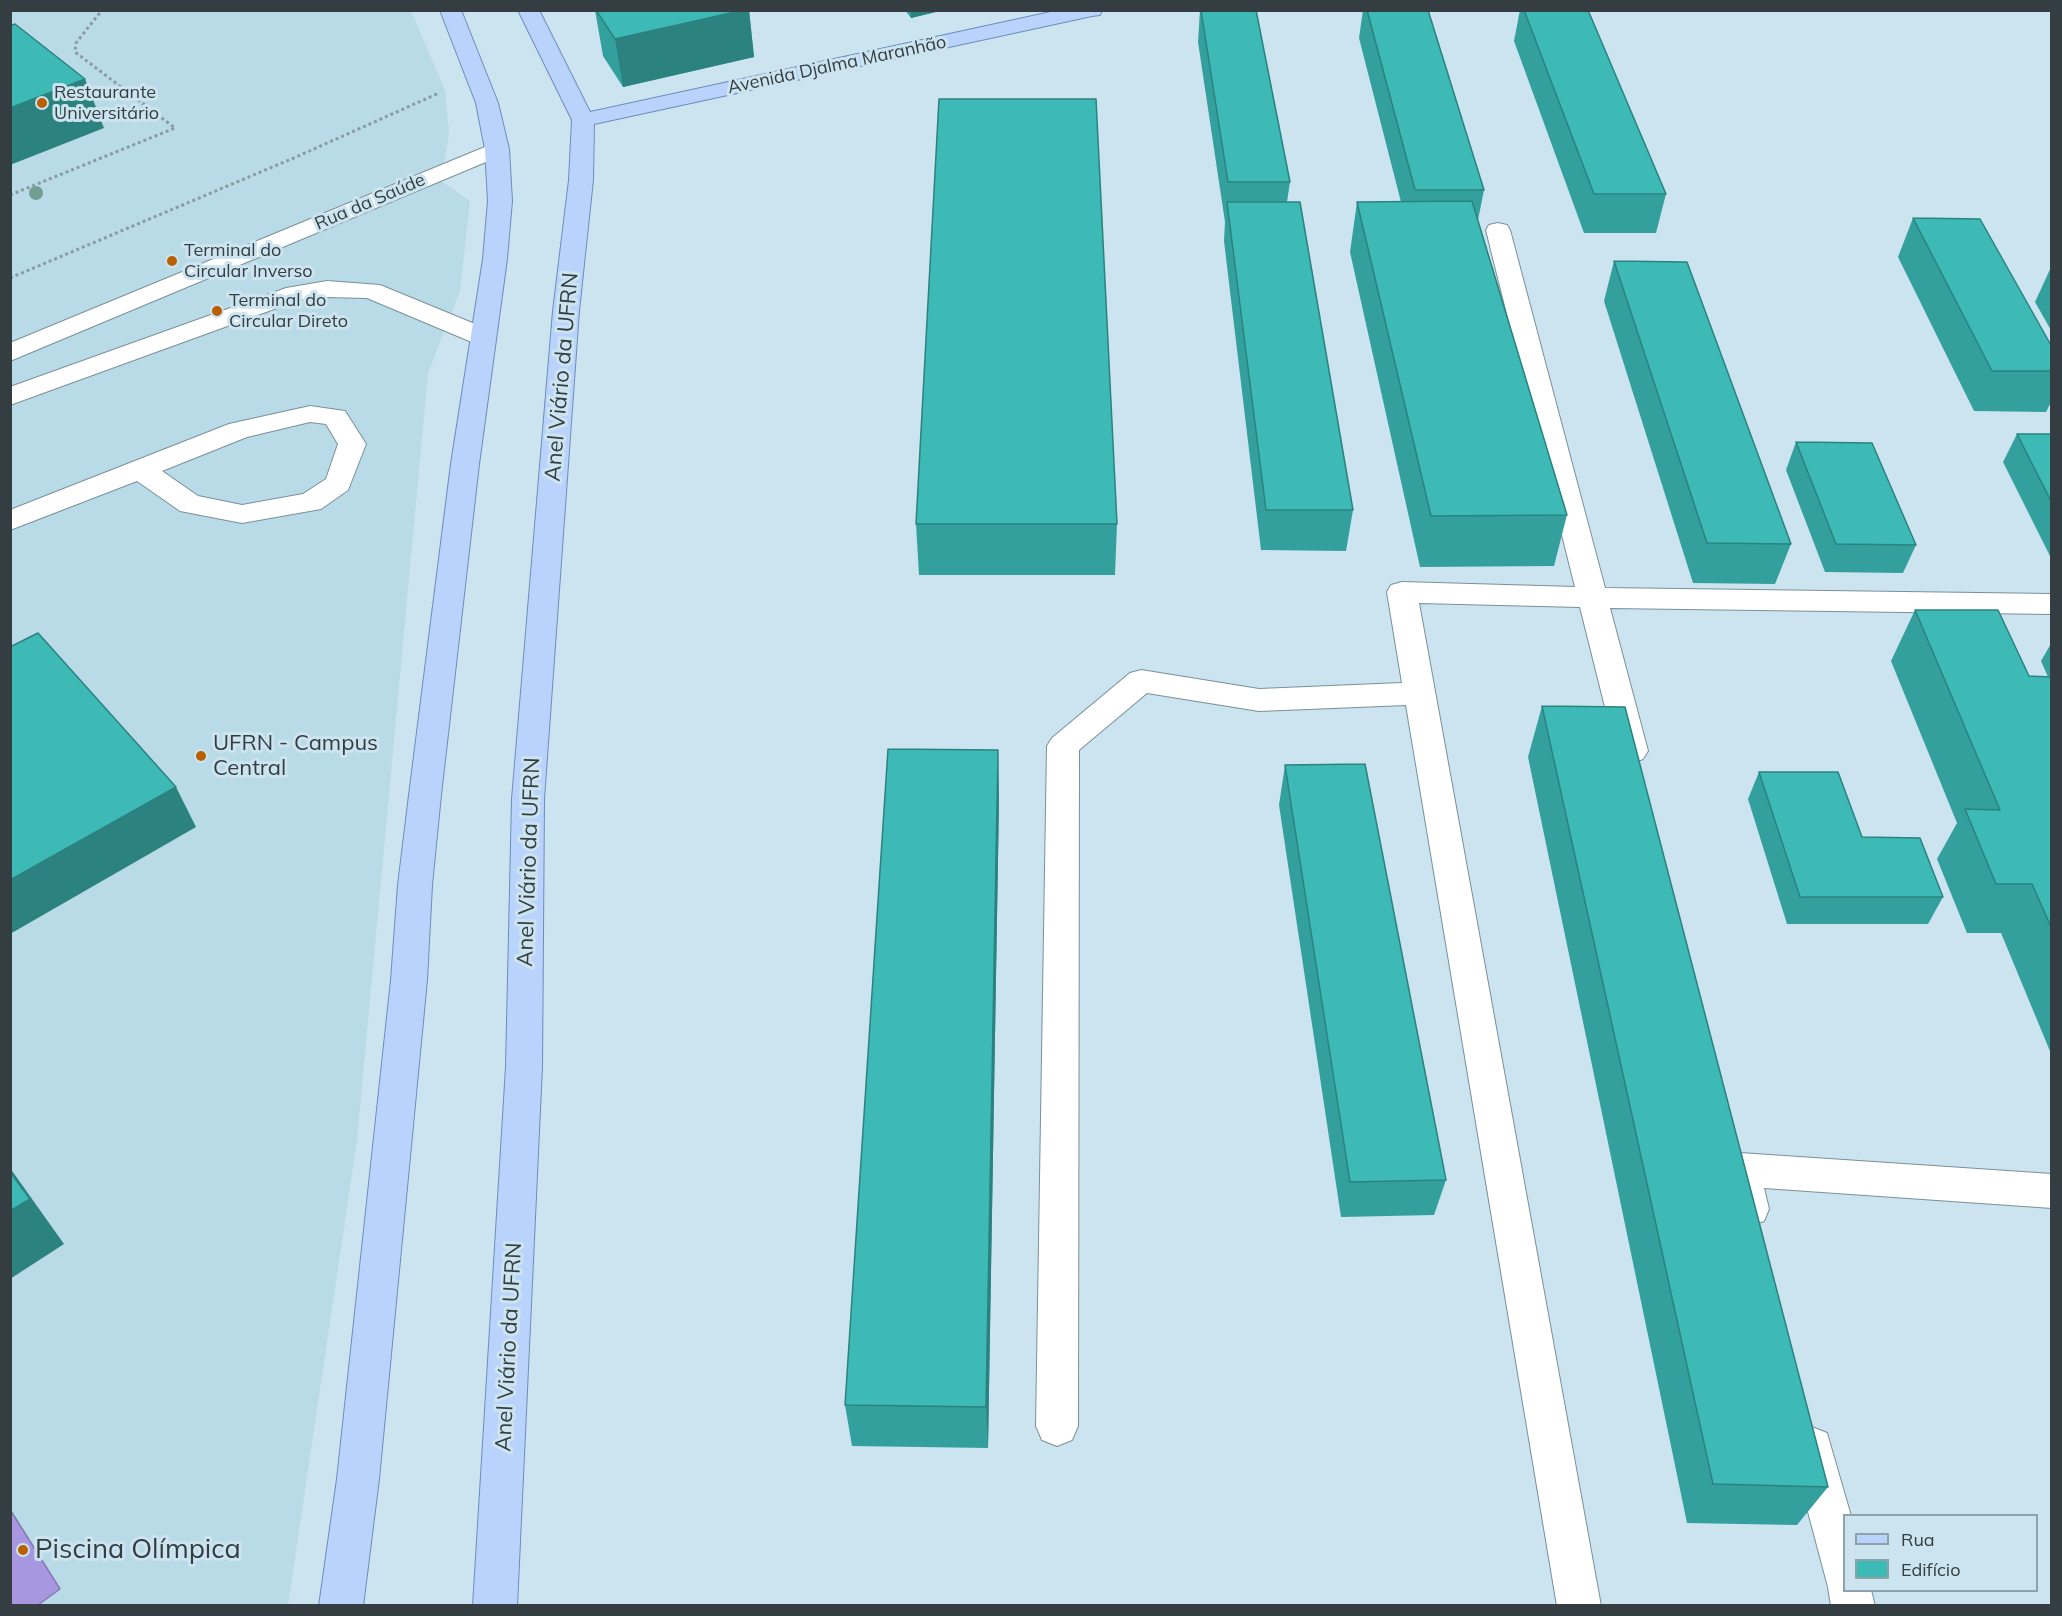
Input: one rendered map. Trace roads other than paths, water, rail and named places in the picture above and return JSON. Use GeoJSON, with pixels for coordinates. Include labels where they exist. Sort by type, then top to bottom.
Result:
{"type":"FeatureCollection","features":[{"type":"Feature","properties":{"kind":"main road"},"geometry":{"type":"LineString","coordinates":[[341,1605],[361,1443],[410,980],[415,885],[465,464],[500,201],[497,149],[487,103],[450,10]]}},
{"type":"Feature","properties":{"kind":"main road"},"geometry":{"type":"LineString","coordinates":[[528,10],[583,120]]}},
{"type":"Feature","properties":{"kind":"main road","name":"Avenida Djalma Maranhão"},"geometry":{"type":"LineString","coordinates":[[583,120],[1092,10]]}},
{"type":"Feature","properties":{"kind":"main road","name":"Anel Viário da UFRN"},"geometry":{"type":"LineString","coordinates":[[495,1605],[524,1067],[528,799],[566,311],[580,180],[583,120]]}},
{"type":"Feature","properties":{"kind":"lane","name":"Rua da Saúde"},"geometry":{"type":"LineString","coordinates":[[10,353],[497,149]]}},
{"type":"Feature","properties":{"kind":"lane"},"geometry":{"type":"LineString","coordinates":[[1498,230],[1640,780]]}},
{"type":"Feature","properties":{"kind":"lane"},"geometry":{"type":"LineString","coordinates":[[10,397],[295,293],[371,290],[483,337]]}},
{"type":"Feature","properties":{"kind":"lane"},"geometry":{"type":"LineString","coordinates":[[10,521],[140,469],[239,430],[310,414],[335,417],[352,444],[338,484],[311,502],[242,514],[190,504],[140,469]]}},
{"type":"Feature","properties":{"kind":"lane"},"geometry":{"type":"LineString","coordinates":[[1579,1605],[1402,592],[2052,604]]}},
{"type":"Feature","properties":{"kind":"lane"},"geometry":{"type":"LineString","coordinates":[[1057,1426],[1063,746],[1141,681],[1259,700],[1419,693]]}},
{"type":"Feature","properties":{"kind":"lane"},"geometry":{"type":"LineString","coordinates":[[1758,1239],[1737,1159],[2052,1191]]}},
{"type":"Feature","properties":{"kind":"lane"},"geometry":{"type":"LineString","coordinates":[[1803,1411],[1843,1564]]}},
{"type":"Feature","properties":{"kind":"place","name":"Restaurante Universitário"},"geometry":{"type":"Point","coordinates":[42,103]}},
{"type":"Feature","properties":{"kind":"place","name":"Terminal do Circular Inverso"},"geometry":{"type":"Point","coordinates":[172,261]}},
{"type":"Feature","properties":{"kind":"place","name":"Terminal do Circular Direto"},"geometry":{"type":"Point","coordinates":[217,311]}},
{"type":"Feature","properties":{"kind":"place","name":"UFRN - Campus Central"},"geometry":{"type":"Point","coordinates":[201,756]}},
{"type":"Feature","properties":{"kind":"place","name":"Piscina Olímpica"},"geometry":{"type":"Point","coordinates":[23,1550]}}]}
